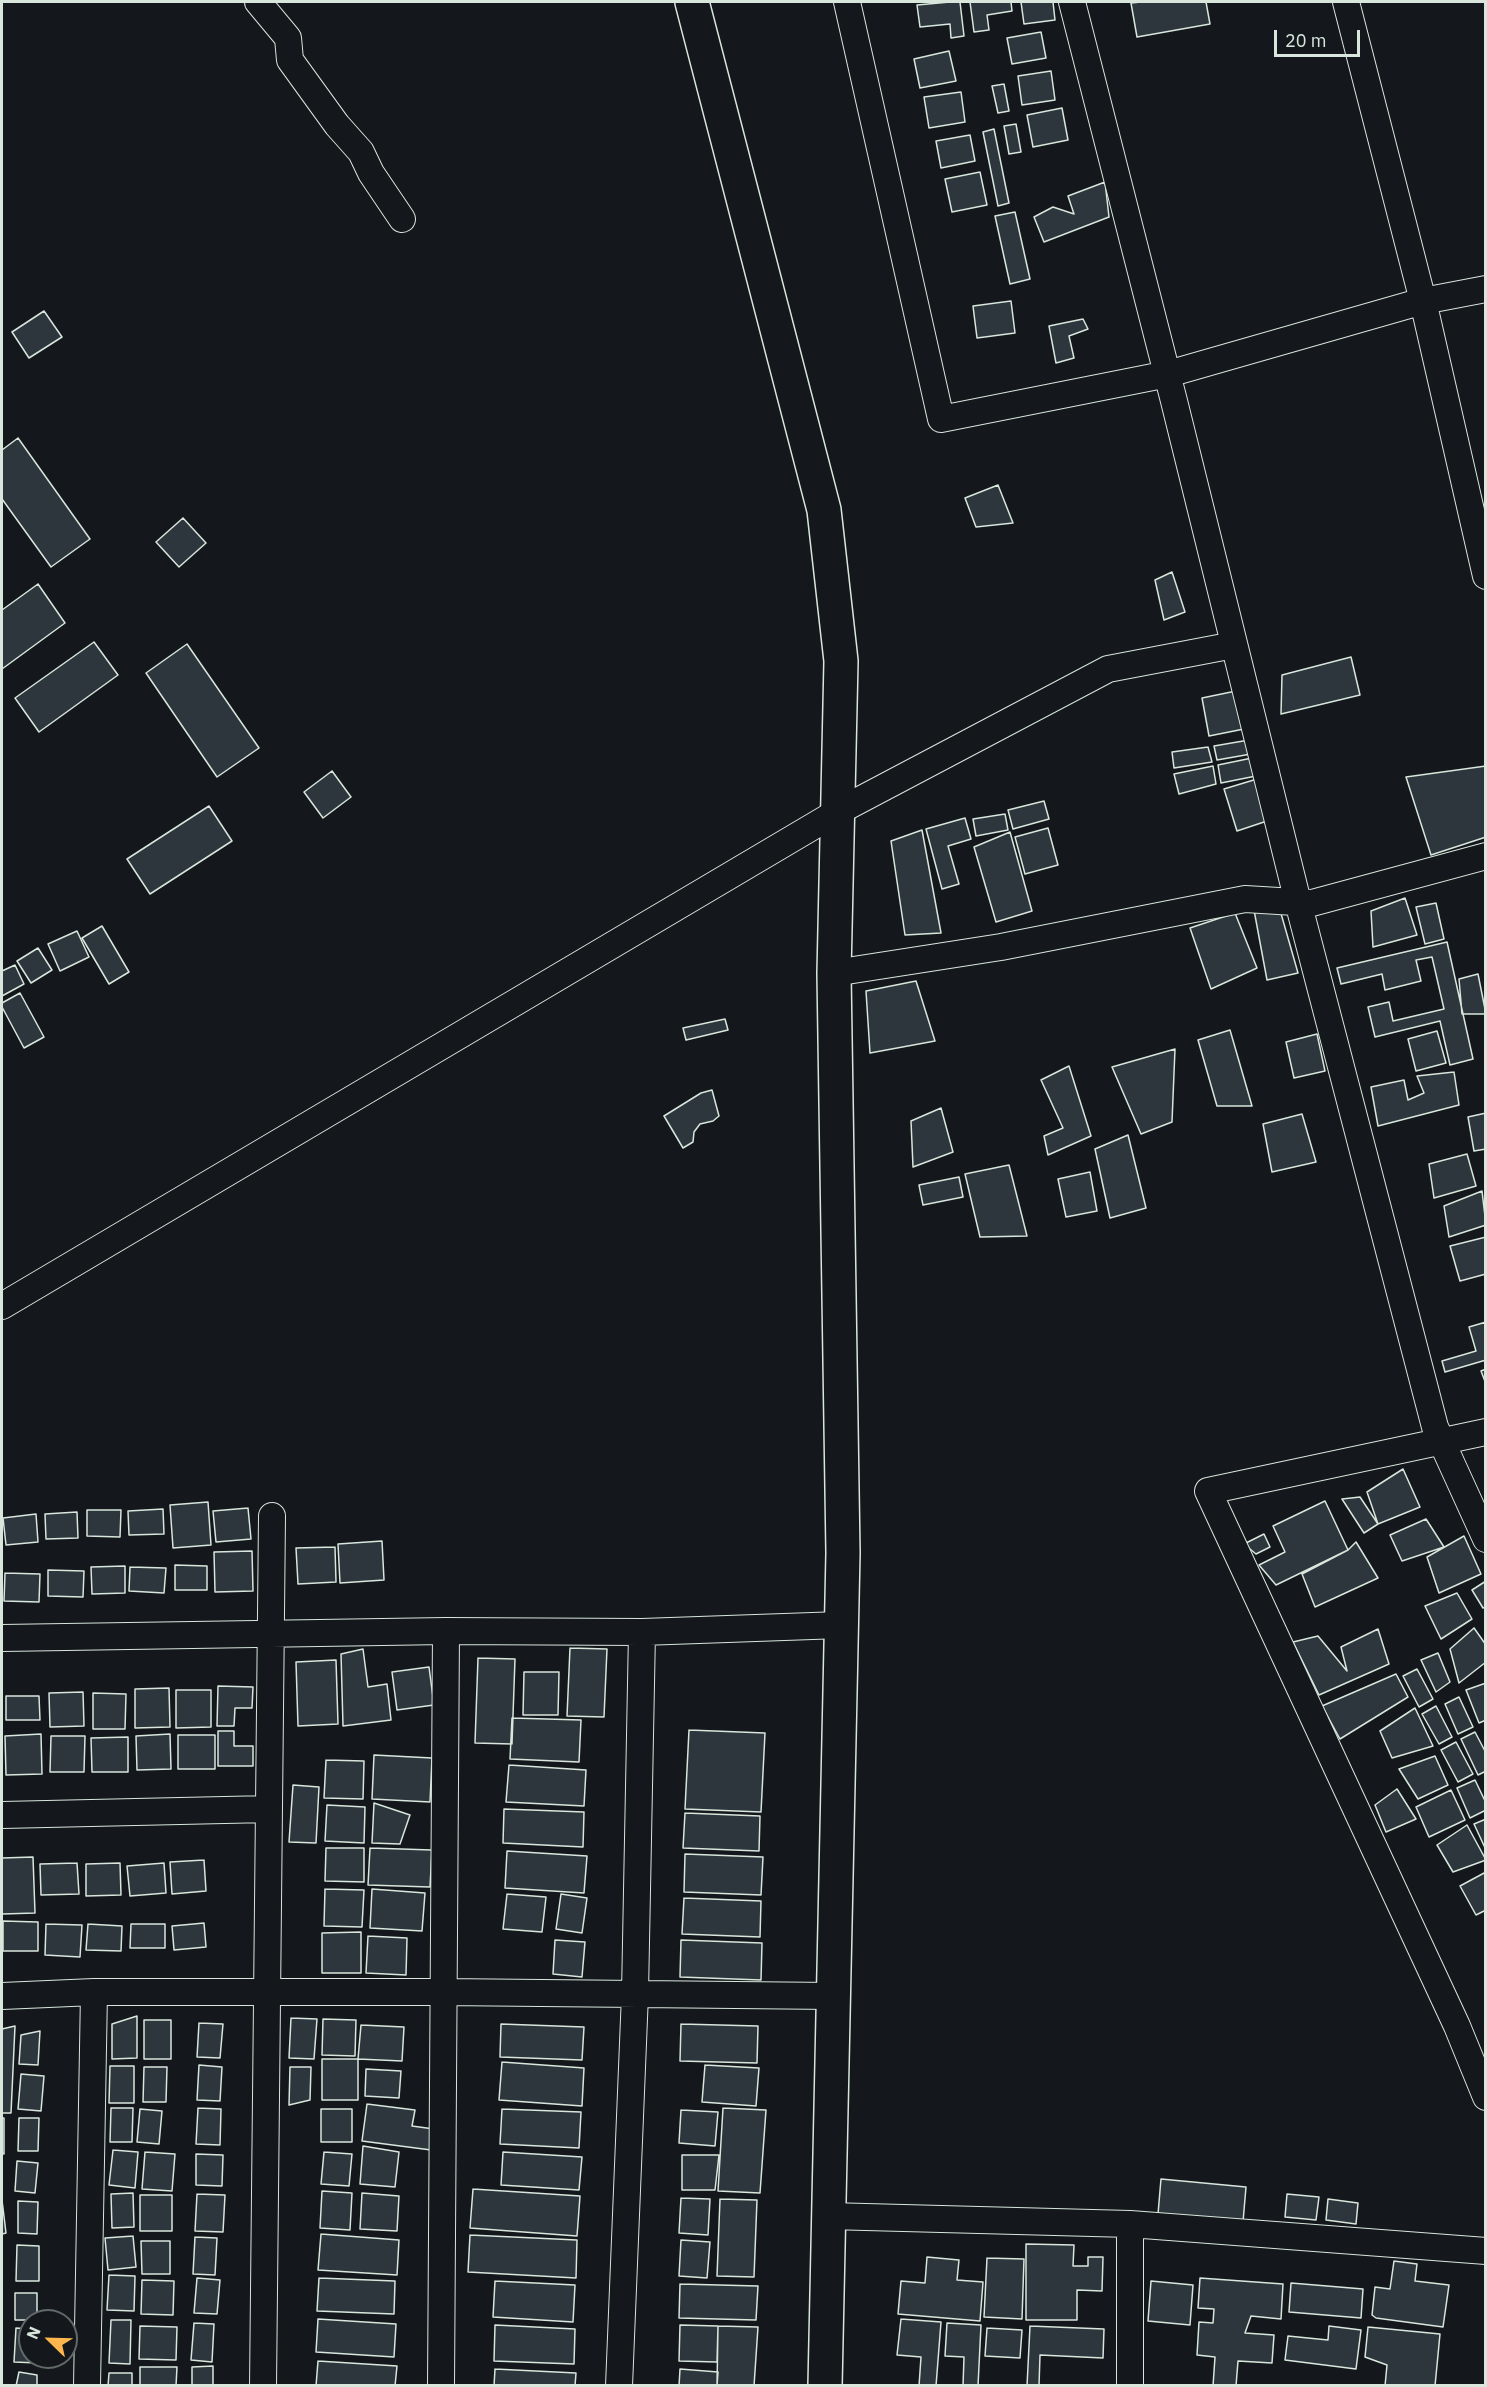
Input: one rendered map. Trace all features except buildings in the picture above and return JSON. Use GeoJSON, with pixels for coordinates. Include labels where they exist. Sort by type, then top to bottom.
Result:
{"type":"FeatureCollection","features":[{"type":"Feature","properties":{"kind":"street"},"geometry":{"type":"LineString","coordinates":[[258,2],[288,38],[291,60],[337,125],[361,152],[371,173],[402,219]]}},
{"type":"Feature","properties":{"kind":"street"},"geometry":{"type":"LineString","coordinates":[[692,2],[824,510],[841,661],[834,973],[843,1518],[825,2385]]}},
{"type":"Feature","properties":{"kind":"street"},"geometry":{"type":"LineString","coordinates":[[847,2],[940,419],[1168,374],[1423,302],[1485,289]]}},
{"type":"Feature","properties":{"kind":"street"},"geometry":{"type":"LineString","coordinates":[[1072,2],[1168,374],[1298,902],[1435,1427],[1485,1539]]}},
{"type":"Feature","properties":{"kind":"street"},"geometry":{"type":"LineString","coordinates":[[1346,2],[1423,302],[1485,576]]}},
{"type":"Feature","properties":{"kind":"street"},"geometry":{"type":"LineString","coordinates":[[2,1306],[839,811],[1108,669],[1234,645]]}},
{"type":"Feature","properties":{"kind":"street"},"geometry":{"type":"LineString","coordinates":[[834,973],[1001,947],[1245,899],[1312,903],[1485,856]]}},
{"type":"Feature","properties":{"kind":"street"},"geometry":{"type":"LineString","coordinates":[[1485,1432],[1208,1491],[1457,2026],[1485,2097]]}},
{"type":"Feature","properties":{"kind":"street"},"geometry":{"type":"LineString","coordinates":[[263,2385],[272,1516]]}},
{"type":"Feature","properties":{"kind":"street"},"geometry":{"type":"LineString","coordinates":[[2,1638],[446,1631],[642,1632],[841,1625]]}},
{"type":"Feature","properties":{"kind":"street"},"geometry":{"type":"LineString","coordinates":[[441,2385],[446,1631]]}},
{"type":"Feature","properties":{"kind":"street"},"geometry":{"type":"LineString","coordinates":[[619,2385],[635,1994],[642,1632]]}},
{"type":"Feature","properties":{"kind":"street"},"geometry":{"type":"LineString","coordinates":[[2,1815],[269,1809]]}},
{"type":"Feature","properties":{"kind":"street"},"geometry":{"type":"LineString","coordinates":[[2,1996],[94,1992],[833,1995]]}},
{"type":"Feature","properties":{"kind":"street"},"geometry":{"type":"LineString","coordinates":[[87,2385],[94,1992]]}},
{"type":"Feature","properties":{"kind":"street"},"geometry":{"type":"LineString","coordinates":[[828,2216],[1130,2224],[1485,2251]]}},
{"type":"Feature","properties":{"kind":"street"},"geometry":{"type":"LineString","coordinates":[[1130,2224],[1130,2385]]}}]}
